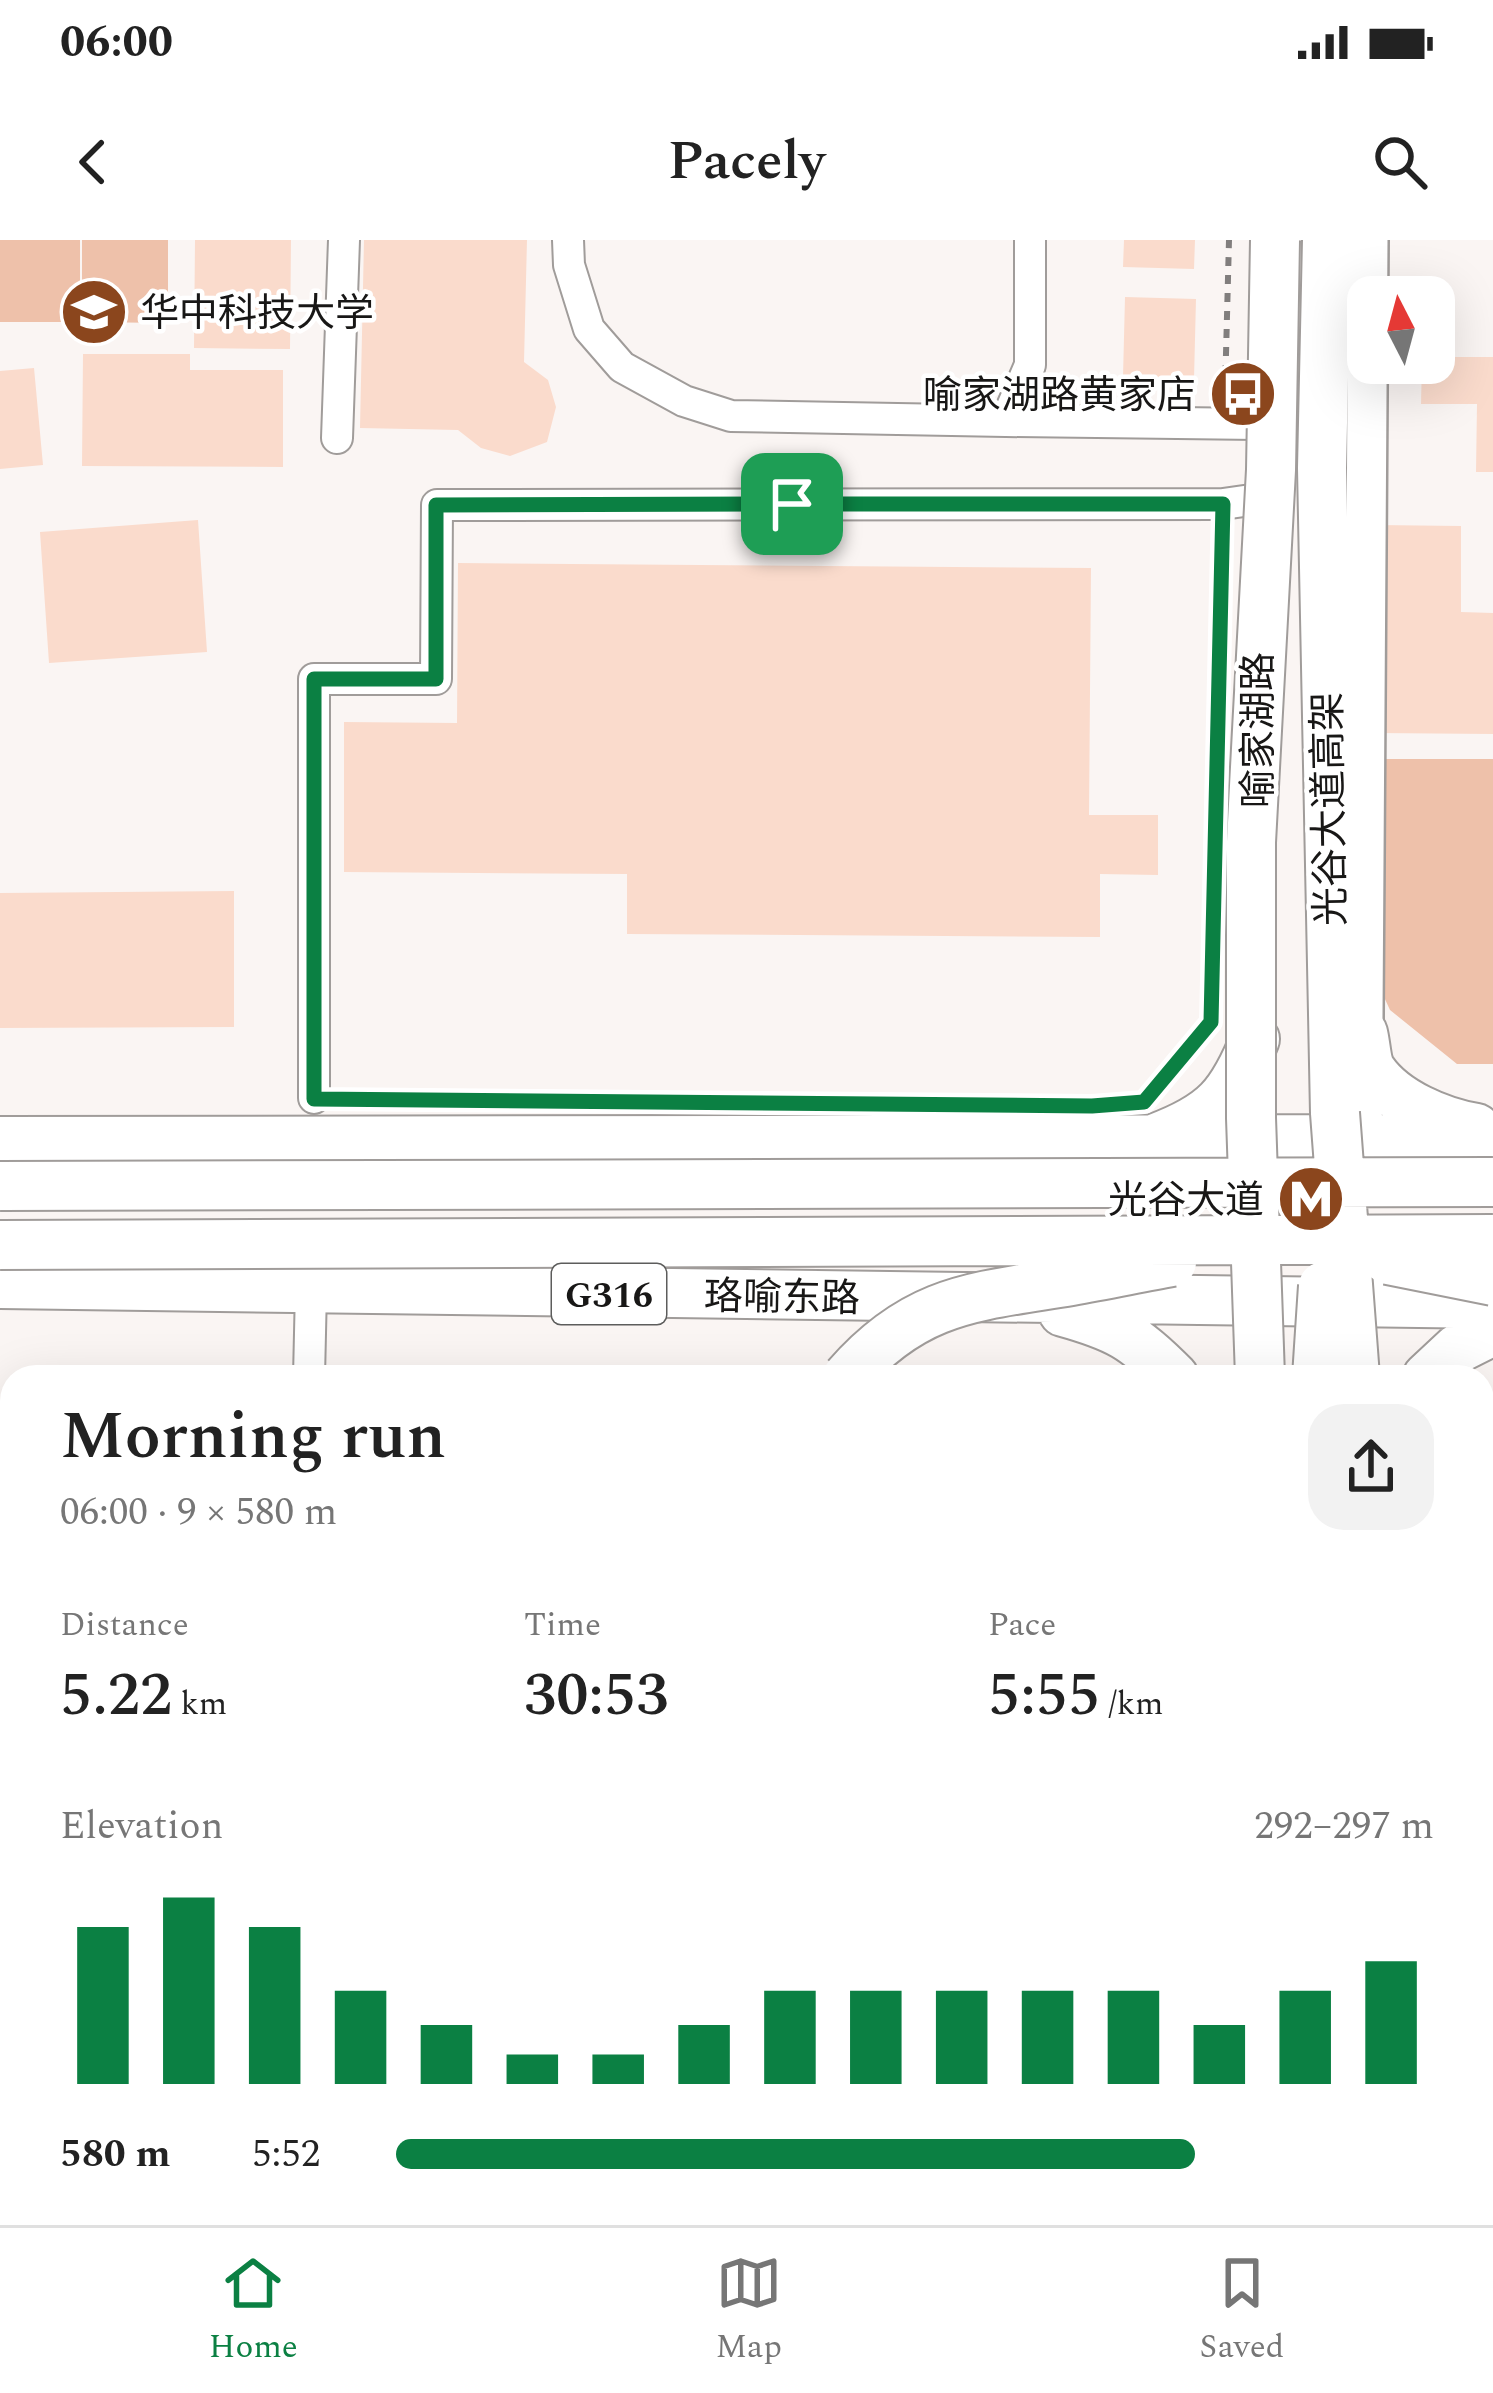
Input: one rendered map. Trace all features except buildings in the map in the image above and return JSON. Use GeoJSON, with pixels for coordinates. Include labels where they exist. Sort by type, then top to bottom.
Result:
{"type":"FeatureCollection","features":[{"type":"Feature","properties":{"kind":"highway","name":"光谷大道高架"},"geometry":{"type":"LineString","coordinates":[[1257,1365],[1251,842],[1270,470],[1275,240]]}},
{"type":"Feature","properties":{"kind":"highway","name":"光谷大道高架"},"geometry":{"type":"LineString","coordinates":[[1319,1365],[1349,1127],[1322,468],[1327,240]]}},
{"type":"Feature","properties":{"kind":"highway"},"geometry":{"type":"LineString","coordinates":[[1145,1122],[1186,1126],[1237,1083],[1234,1029]]}},
{"type":"Feature","properties":{"kind":"highway"},"geometry":{"type":"LineString","coordinates":[[1364,1033],[1370,1069],[1402,1099],[1452,1124],[1493,1135]]}},
{"type":"Feature","properties":{"kind":"highway"},"geometry":{"type":"LineString","coordinates":[[0,1141],[1145,1122],[1493,1135]]}},
{"type":"Feature","properties":{"kind":"highway"},"geometry":{"type":"LineString","coordinates":[[1349,1127],[1358,1365]]}},
{"type":"Feature","properties":{"kind":"highway"},"geometry":{"type":"LineString","coordinates":[[1229,1365],[1253,1129]]}},
{"type":"Feature","properties":{"kind":"highway"},"geometry":{"type":"LineString","coordinates":[[0,1186],[1493,1182]]}},
{"type":"Feature","properties":{"kind":"highway"},"geometry":{"type":"LineString","coordinates":[[0,1245],[1274,1230],[1493,1239]]}},
{"type":"Feature","properties":{"kind":"highway"},"geometry":{"type":"LineString","coordinates":[[858,1365],[902,1325],[950,1303],[1008,1288],[1068,1281],[1274,1230],[1493,1280]]}},
{"type":"Feature","properties":{"kind":"highway","name":"珞喻东路"},"geometry":{"type":"LineString","coordinates":[[0,1285],[1493,1304]]}},
{"type":"Feature","properties":{"kind":"highway"},"geometry":{"type":"LineString","coordinates":[[1018,1300],[1112,1325],[1163,1365]]}},
{"type":"Feature","properties":{"kind":"highway"},"geometry":{"type":"LineString","coordinates":[[1440,1365],[1457,1349],[1493,1331]]}},
{"type":"Feature","properties":{"kind":"main road","name":"喻家湖路"},"geometry":{"type":"LineString","coordinates":[[1258,240],[1241,424],[1234,1029],[1274,1230]]}},
{"type":"Feature","properties":{"kind":"main road"},"geometry":{"type":"LineString","coordinates":[[1359,1365],[1362,1215],[1349,1127],[1364,1033],[1368,240]]}},
{"type":"Feature","properties":{"kind":"main road"},"geometry":{"type":"LineString","coordinates":[[1257,1365],[1256,1304],[1274,1230]]}},
{"type":"Feature","properties":{"kind":"street"},"geometry":{"type":"LineString","coordinates":[[337,438],[344,240]]}},
{"type":"Feature","properties":{"kind":"street"},"geometry":{"type":"LineString","coordinates":[[568,240],[568,266],[589,329],[622,367],[683,401],[731,416],[1241,424]]}},
{"type":"Feature","properties":{"kind":"street"},"geometry":{"type":"LineString","coordinates":[[1006,421],[1030,365],[1030,240]]}},
{"type":"Feature","properties":{"kind":"street"},"geometry":{"type":"LineString","coordinates":[[314,1099],[314,679],[436,679],[436,505],[1240,502]]}},
{"type":"Feature","properties":{"kind":"street"},"geometry":{"type":"LineString","coordinates":[[309,1365],[311,1289]]}},
{"type":"Feature","properties":{"kind":"path"},"geometry":{"type":"LineString","coordinates":[[1229,240],[1241,424]]}},
{"type":"Feature","properties":{"kind":"path"},"geometry":{"type":"LineString","coordinates":[[1221,595],[1240,502]]}},
{"type":"Feature","properties":{"kind":"path"},"geometry":{"type":"LineString","coordinates":[[1145,1122],[1234,1029]]}},
{"type":"Feature","properties":{"kind":"shaded area"},"geometry":{"type":"Polygon","coordinates":[[[0,240],[80,240],[80,322],[0,322],[0,240]]]}},
{"type":"Feature","properties":{"kind":"shaded area"},"geometry":{"type":"Polygon","coordinates":[[[82,240],[168,240],[168,323],[82,322],[82,240]]]}},
{"type":"Feature","properties":{"kind":"shaded area"},"geometry":{"type":"Polygon","coordinates":[[[1362,759],[1493,759],[1493,1064],[1457,1064],[1390,1010],[1361,947],[1362,759]]]}},
{"type":"Feature","properties":{"kind":"place","name":"华中科技大学"},"geometry":{"type":"Point","coordinates":[94,312]}},
{"type":"Feature","properties":{"kind":"place","name":"喻家湖路黄家店"},"geometry":{"type":"Point","coordinates":[1243,394]}},
{"type":"Feature","properties":{"kind":"place","name":"光谷大道"},"geometry":{"type":"Point","coordinates":[1311,1199]}},
{"type":"Feature","properties":{"kind":"route"},"geometry":{"type":"LineString","coordinates":[[792,504],[1223,504],[1211,1022],[1176,1067],[1144,1102],[1092,1106],[314,1099],[314,679],[436,679],[436,505],[792,504]]}}]}
